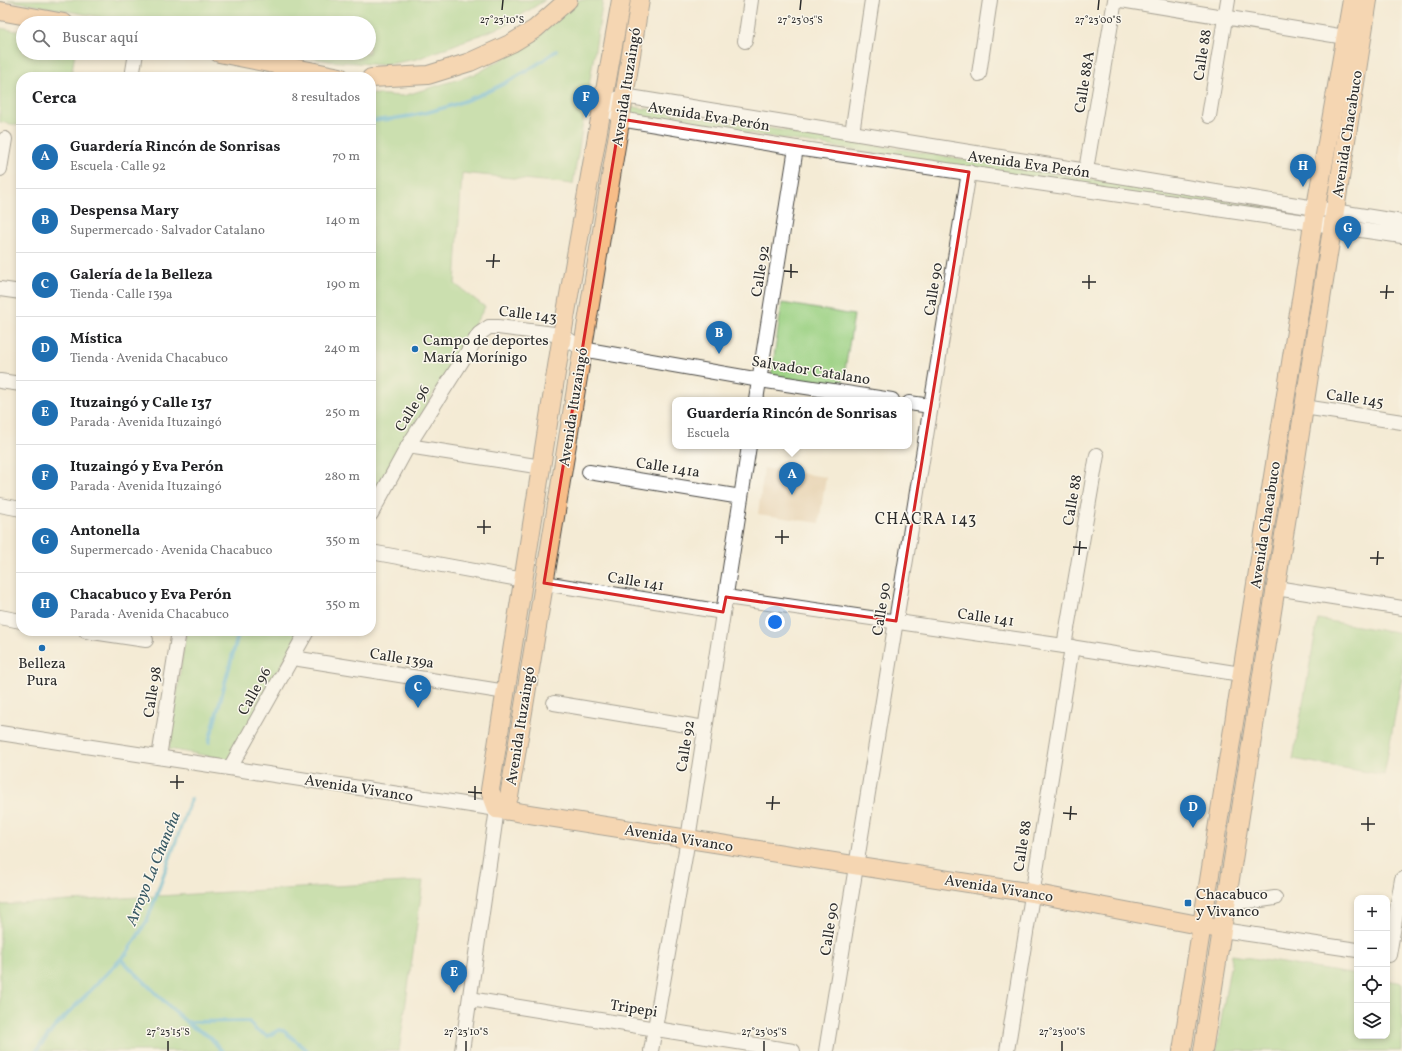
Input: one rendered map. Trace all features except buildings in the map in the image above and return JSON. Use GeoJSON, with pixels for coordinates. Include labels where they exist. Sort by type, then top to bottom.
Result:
{"type":"FeatureCollection","features":[{"type":"Feature","properties":{"kind":"main road"},"geometry":{"type":"LineString","coordinates":[[376,78],[428,75],[470,62],[512,43],[535,29],[568,0]]}},
{"type":"Feature","properties":{"kind":"main road","name":"Avenida Ituzaingó"},"geometry":{"type":"LineString","coordinates":[[621,0],[604,104],[562,336],[490,790],[497,809],[509,798],[640,0]]}},
{"type":"Feature","properties":{"kind":"main road","name":"Avenida Chacabuco"},"geometry":{"type":"LineString","coordinates":[[1182,1051],[1314,215],[1352,0]]}},
{"type":"Feature","properties":{"kind":"main road","name":"Avenida Chacabuco"},"geometry":{"type":"LineString","coordinates":[[1203,1051],[1368,0]]}},
{"type":"Feature","properties":{"kind":"main road"},"geometry":{"type":"LineString","coordinates":[[0,11],[27,16]]}},
{"type":"Feature","properties":{"kind":"main road"},"geometry":{"type":"LineString","coordinates":[[254,60],[315,72]]}},
{"type":"Feature","properties":{"kind":"main road","name":"Avenida Vivanco"},"geometry":{"type":"LineString","coordinates":[[497,809],[1032,893],[1203,925],[1222,930]]}},
{"type":"Feature","properties":{"kind":"street"},"geometry":{"type":"LineString","coordinates":[[744,41],[751,0]]}},
{"type":"Feature","properties":{"kind":"street"},"geometry":{"type":"LineString","coordinates":[[852,133],[872,0]]}},
{"type":"Feature","properties":{"kind":"street"},"geometry":{"type":"LineString","coordinates":[[979,74],[990,0]]}},
{"type":"Feature","properties":{"kind":"street","name":"Calle 88A"},"geometry":{"type":"LineString","coordinates":[[1086,170],[1115,0]]}},
{"type":"Feature","properties":{"kind":"street"},"geometry":{"type":"LineString","coordinates":[[1121,0],[1346,37]]}},
{"type":"Feature","properties":{"kind":"street","name":"Calle 88"},"geometry":{"type":"LineString","coordinates":[[1209,116],[1228,0]]}},
{"type":"Feature","properties":{"kind":"street"},"geometry":{"type":"LineString","coordinates":[[133,72],[135,60]]}},
{"type":"Feature","properties":{"kind":"street"},"geometry":{"type":"LineString","coordinates":[[620,119],[604,104],[624,96]]}},
{"type":"Feature","properties":{"kind":"street","name":"Avenida Eva Perón"},"geometry":{"type":"LineString","coordinates":[[624,96],[1086,170],[1314,215]]}},
{"type":"Feature","properties":{"kind":"street","name":"Avenida Eva Perón"},"geometry":{"type":"LineString","coordinates":[[620,119],[796,148],[969,172],[1334,218],[1402,222]]}},
{"type":"Feature","properties":{"kind":"street"},"geometry":{"type":"LineString","coordinates":[[0,169],[5,139]]}},
{"type":"Feature","properties":{"kind":"street","name":"Calle 92"},"geometry":{"type":"LineString","coordinates":[[757,397],[796,148]]}},
{"type":"Feature","properties":{"kind":"street","name":"Calle 90"},"geometry":{"type":"LineString","coordinates":[[826,1051],[969,172]]}},
{"type":"Feature","properties":{"kind":"street","name":"Avenida Eva Perón"},"geometry":{"type":"LineString","coordinates":[[1334,218],[1402,236]]}},
{"type":"Feature","properties":{"kind":"street"},"geometry":{"type":"LineString","coordinates":[[0,289],[16,291]]}},
{"type":"Feature","properties":{"kind":"street","name":"Calle 143"},"geometry":{"type":"LineString","coordinates":[[489,327],[498,326],[562,336],[582,349]]}},
{"type":"Feature","properties":{"kind":"street","name":"Calle 96"},"geometry":{"type":"LineString","coordinates":[[376,505],[408,446],[479,334],[489,327]]}},
{"type":"Feature","properties":{"kind":"street","name":"Salvador Catalano"},"geometry":{"type":"LineString","coordinates":[[582,349],[760,380],[872,397]]}},
{"type":"Feature","properties":{"kind":"street"},"geometry":{"type":"LineString","coordinates":[[0,381],[16,383]]}},
{"type":"Feature","properties":{"kind":"street"},"geometry":{"type":"LineString","coordinates":[[912,403],[931,406]]}},
{"type":"Feature","properties":{"kind":"street","name":"Calle 145"},"geometry":{"type":"LineString","coordinates":[[1304,407],[1402,422]]}},
{"type":"Feature","properties":{"kind":"street"},"geometry":{"type":"LineString","coordinates":[[408,446],[542,467]]}},
{"type":"Feature","properties":{"kind":"street","name":"Calle 92"},"geometry":{"type":"LineString","coordinates":[[651,1051],[688,839],[749,449]]}},
{"type":"Feature","properties":{"kind":"street","name":"Calle 88"},"geometry":{"type":"LineString","coordinates":[[1007,1051],[1097,455]]}},
{"type":"Feature","properties":{"kind":"street","name":"Calle 141a"},"geometry":{"type":"LineString","coordinates":[[589,472],[741,497]]}},
{"type":"Feature","properties":{"kind":"street"},"geometry":{"type":"LineString","coordinates":[[0,508],[16,509]]}},
{"type":"Feature","properties":{"kind":"street"},"geometry":{"type":"LineString","coordinates":[[376,553],[524,580]]}},
{"type":"Feature","properties":{"kind":"street","name":"Calle 141"},"geometry":{"type":"LineString","coordinates":[[544,583],[723,612]]}},
{"type":"Feature","properties":{"kind":"street"},"geometry":{"type":"LineString","coordinates":[[1276,588],[1402,608]]}},
{"type":"Feature","properties":{"kind":"street","name":"Calle 141"},"geometry":{"type":"LineString","coordinates":[[726,597],[1068,646],[1241,674]]}},
{"type":"Feature","properties":{"kind":"street"},"geometry":{"type":"LineString","coordinates":[[0,618],[16,620]]}},
{"type":"Feature","properties":{"kind":"street"},"geometry":{"type":"LineString","coordinates":[[119,636],[146,640]]}},
{"type":"Feature","properties":{"kind":"street","name":"Calle 98"},"geometry":{"type":"LineString","coordinates":[[159,758],[178,636]]}},
{"type":"Feature","properties":{"kind":"street","name":"Calle 96"},"geometry":{"type":"LineString","coordinates":[[230,768],[304,636]]}},
{"type":"Feature","properties":{"kind":"street","name":"Calle 139a"},"geometry":{"type":"LineString","coordinates":[[293,658],[506,692]]}},
{"type":"Feature","properties":{"kind":"street"},"geometry":{"type":"LineString","coordinates":[[554,703],[705,728]]}},
{"type":"Feature","properties":{"kind":"street","name":"Avenida Vivanco"},"geometry":{"type":"LineString","coordinates":[[0,733],[497,809]]}},
{"type":"Feature","properties":{"kind":"street","name":"Avenida Ituzaingó"},"geometry":{"type":"LineString","coordinates":[[462,1051],[497,809]]}},
{"type":"Feature","properties":{"kind":"street"},"geometry":{"type":"LineString","coordinates":[[1393,955],[1402,879]]}},
{"type":"Feature","properties":{"kind":"street"},"geometry":{"type":"LineString","coordinates":[[1226,902],[1275,898]]}},
{"type":"Feature","properties":{"kind":"street","name":"Avenida Vivanco"},"geometry":{"type":"LineString","coordinates":[[1222,930],[1354,950]]}},
{"type":"Feature","properties":{"kind":"street","name":"Tripepi"},"geometry":{"type":"LineString","coordinates":[[470,999],[793,1051]]}},
{"type":"Feature","properties":{"kind":"highlighted area"},"geometry":{"type":"Polygon","coordinates":[[[620,119],[969,172],[896,621],[726,597],[723,612],[544,583],[620,119]]]}},
{"type":"Feature","properties":{"kind":"shaded area"},"geometry":{"type":"Polygon","coordinates":[[[764,468],[826,477],[819,523],[758,514],[764,468]]]}},
{"type":"Feature","properties":{"kind":"green space"},"geometry":{"type":"Polygon","coordinates":[[[7,0],[545,0],[506,25],[417,59],[383,65],[324,60],[376,60],[376,16],[95,16],[7,0]]]}},
{"type":"Feature","properties":{"kind":"green space"},"geometry":{"type":"Polygon","coordinates":[[[578,0],[603,0],[573,184],[462,173],[455,284],[485,307],[376,491],[376,94],[403,96],[476,74],[535,40],[578,0]]]}},
{"type":"Feature","properties":{"kind":"green space"},"geometry":{"type":"Polygon","coordinates":[[[0,28],[16,31],[16,60],[74,60],[72,72],[16,72],[16,125],[0,122],[0,28]]]}},
{"type":"Feature","properties":{"kind":"green space"},"geometry":{"type":"Polygon","coordinates":[[[628,106],[1299,212],[1297,220],[626,114],[628,106]]]}},
{"type":"Feature","properties":{"kind":"green space"},"geometry":{"type":"Polygon","coordinates":[[[782,303],[854,315],[842,388],[771,377],[782,303]]]}},
{"type":"Feature","properties":{"kind":"green space"},"geometry":{"type":"Polygon","coordinates":[[[1318,619],[1402,634],[1402,677],[1384,775],[1293,759],[1318,619]]]}},
{"type":"Feature","properties":{"kind":"green space"},"geometry":{"type":"Polygon","coordinates":[[[185,636],[297,636],[230,760],[169,749],[185,636]]]}},
{"type":"Feature","properties":{"kind":"green space"},"geometry":{"type":"Polygon","coordinates":[[[423,881],[399,1051],[0,1051],[0,905],[423,881]]]}},
{"type":"Feature","properties":{"kind":"green space"},"geometry":{"type":"Polygon","coordinates":[[[1232,955],[1354,975],[1354,1039],[1390,1039],[1390,981],[1402,983],[1402,1051],[1216,1051],[1232,955]]]}},
{"type":"Feature","properties":{"kind":"waterway"},"geometry":{"type":"LineString","coordinates":[[376,120],[421,114],[469,100],[514,79],[556,51]]}},
{"type":"Feature","properties":{"kind":"waterway","name":"Arroyo La Chancha"},"geometry":{"type":"LineString","coordinates":[[209,742],[238,636]]}},
{"type":"Feature","properties":{"kind":"waterway","name":"Arroyo La Chancha"},"geometry":{"type":"LineString","coordinates":[[36,1051],[54,1028],[127,953],[147,921],[191,799]]}},
{"type":"Feature","properties":{"kind":"waterway"},"geometry":{"type":"LineString","coordinates":[[121,959],[176,1013],[191,1026],[210,1037],[222,1051]]}},
{"type":"Feature","properties":{"kind":"waterway"},"geometry":{"type":"LineString","coordinates":[[187,1022],[248,1021],[256,1030],[268,1036],[279,1030],[284,1031],[308,1051]]}},
{"type":"Feature","properties":{"kind":"place","name":"Ituzaingó y Eva Perón"},"geometry":{"type":"Point","coordinates":[586,118]}},
{"type":"Feature","properties":{"kind":"place","name":"Chacabuco y Eva Perón"},"geometry":{"type":"Point","coordinates":[1303,187]}},
{"type":"Feature","properties":{"kind":"place","name":"Antonella"},"geometry":{"type":"Point","coordinates":[1348,249]}},
{"type":"Feature","properties":{"kind":"place","name":"Campo de deportes María Morínigo"},"geometry":{"type":"Point","coordinates":[415,349]}},
{"type":"Feature","properties":{"kind":"place","name":"Despensa Mary"},"geometry":{"type":"Point","coordinates":[719,354]}},
{"type":"Feature","properties":{"kind":"place","name":"Guardería Rincón de Sonrisas"},"geometry":{"type":"Point","coordinates":[792,495]}},
{"type":"Feature","properties":{"kind":"place","name":"Belleza Pura"},"geometry":{"type":"Point","coordinates":[42,648]}},
{"type":"Feature","properties":{"kind":"place","name":"Galería de la Belleza"},"geometry":{"type":"Point","coordinates":[418,708]}},
{"type":"Feature","properties":{"kind":"place","name":"Mística"},"geometry":{"type":"Point","coordinates":[1193,828]}},
{"type":"Feature","properties":{"kind":"place","name":"Chacabuco y Vivanco"},"geometry":{"type":"Point","coordinates":[1188,903]}},
{"type":"Feature","properties":{"kind":"place","name":"Ituzaingó y Calle 137"},"geometry":{"type":"Point","coordinates":[454,993]}},
{"type":"Feature","properties":{"kind":"district","name":"CHACRA 143"},"geometry":{"type":"Point","coordinates":[926,518]}}]}
